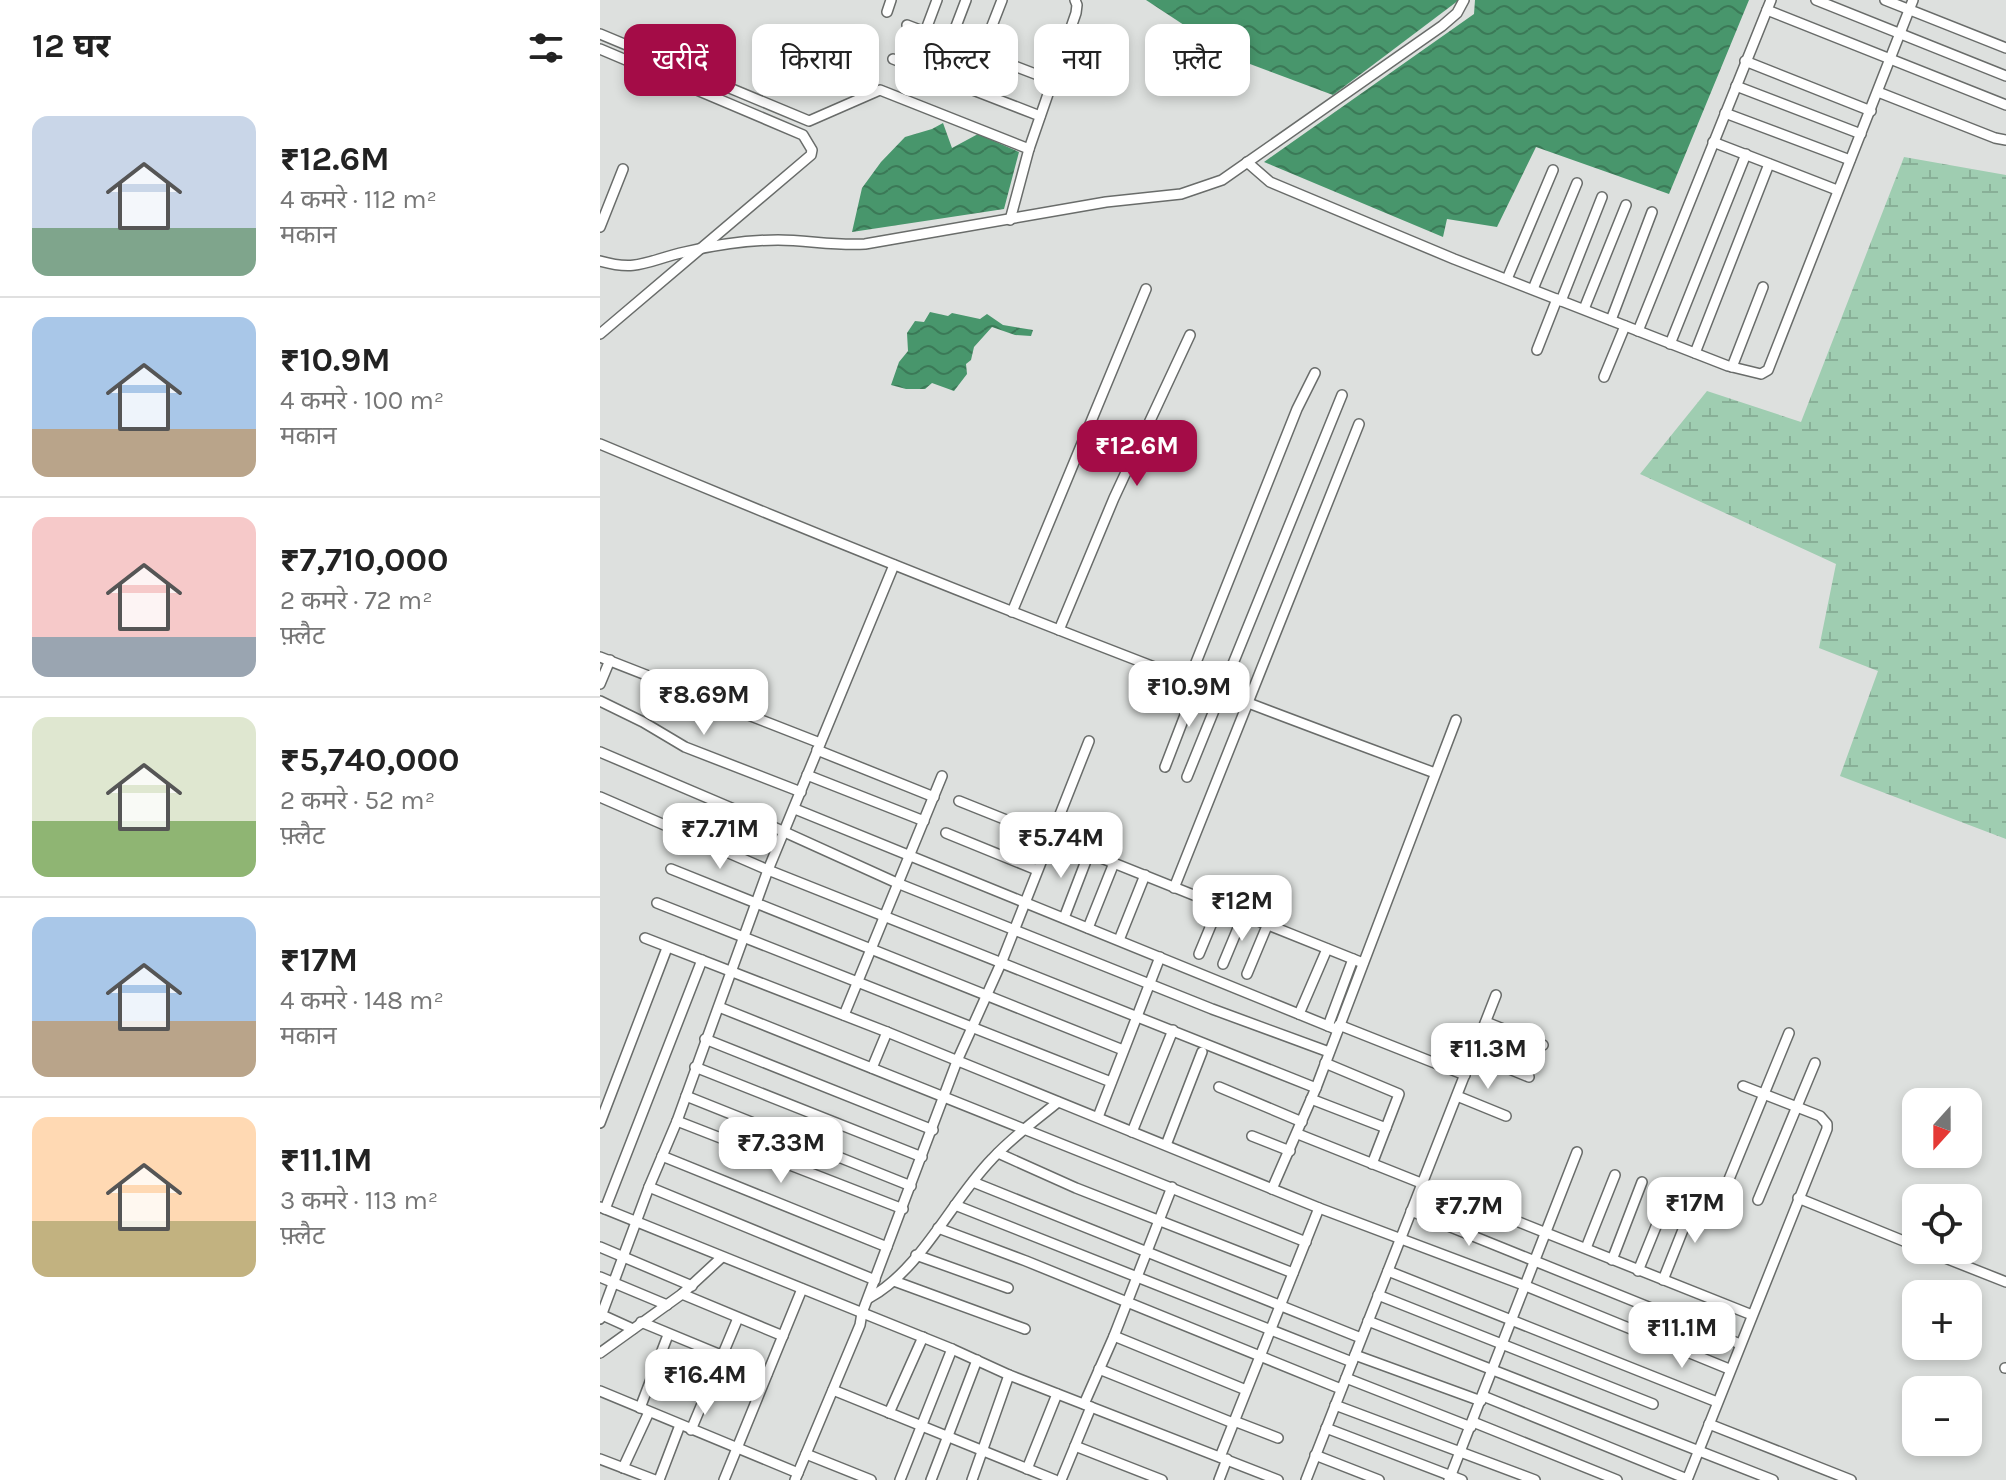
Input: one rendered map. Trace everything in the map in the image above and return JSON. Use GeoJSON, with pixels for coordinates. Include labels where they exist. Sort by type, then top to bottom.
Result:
{"type":"FeatureCollection","features":[{"type":"Feature","properties":{"kind":"street"},"geometry":{"type":"LineString","coordinates":[[887,12],[891,0]]}},
{"type":"Feature","properties":{"kind":"street"},"geometry":{"type":"LineString","coordinates":[[928,24],[937,0]]}},
{"type":"Feature","properties":{"kind":"street"},"geometry":{"type":"LineString","coordinates":[[957,24],[966,0]]}},
{"type":"Feature","properties":{"kind":"street"},"geometry":{"type":"LineString","coordinates":[[993,24],[1002,0]]}},
{"type":"Feature","properties":{"kind":"street"},"geometry":{"type":"LineString","coordinates":[[1072,24],[1076,13],[1075,0]]}},
{"type":"Feature","properties":{"kind":"street"},"geometry":{"type":"LineString","coordinates":[[600,261],[635,267],[704,249],[757,240],[826,245],[865,244],[1204,188],[1222,180],[1442,26],[1457,13],[1464,0]]}},
{"type":"Feature","properties":{"kind":"street"},"geometry":{"type":"LineString","coordinates":[[1816,0],[2006,76]]}},
{"type":"Feature","properties":{"kind":"street"},"geometry":{"type":"LineString","coordinates":[[1885,0],[1911,4],[2006,48]]}},
{"type":"Feature","properties":{"kind":"street"},"geometry":{"type":"LineString","coordinates":[[1247,162],[1261,177],[1284,188],[1670,344],[1755,375],[1761,374],[1768,370],[1911,4]]}},
{"type":"Feature","properties":{"kind":"street"},"geometry":{"type":"LineString","coordinates":[[1638,331],[1769,5],[2006,105]]}},
{"type":"Feature","properties":{"kind":"street"},"geometry":{"type":"LineString","coordinates":[[600,34],[809,121],[880,90],[1029,149]]}},
{"type":"Feature","properties":{"kind":"street"},"geometry":{"type":"LineString","coordinates":[[600,49],[803,135],[809,142],[811,155],[704,249],[600,334]]}},
{"type":"Feature","properties":{"kind":"street"},"geometry":{"type":"LineString","coordinates":[[893,59],[1040,116]]}},
{"type":"Feature","properties":{"kind":"street"},"geometry":{"type":"LineString","coordinates":[[1745,61],[1871,111]]}},
{"type":"Feature","properties":{"kind":"street"},"geometry":{"type":"LineString","coordinates":[[1736,86],[1861,134]]}},
{"type":"Feature","properties":{"kind":"street"},"geometry":{"type":"LineString","coordinates":[[1878,92],[2006,140]]}},
{"type":"Feature","properties":{"kind":"street"},"geometry":{"type":"LineString","coordinates":[[1010,220],[1046,96]]}},
{"type":"Feature","properties":{"kind":"street"},"geometry":{"type":"LineString","coordinates":[[1725,113],[1850,160]]}},
{"type":"Feature","properties":{"kind":"street"},"geometry":{"type":"LineString","coordinates":[[1713,142],[1837,190]]}},
{"type":"Feature","properties":{"kind":"street"},"geometry":{"type":"LineString","coordinates":[[1670,344],[1746,154]]}},
{"type":"Feature","properties":{"kind":"street"},"geometry":{"type":"LineString","coordinates":[[1695,353],[1769,164]]}},
{"type":"Feature","properties":{"kind":"street"},"geometry":{"type":"LineString","coordinates":[[600,227],[623,169]]}},
{"type":"Feature","properties":{"kind":"street"},"geometry":{"type":"LineString","coordinates":[[1507,279],[1553,170]]}},
{"type":"Feature","properties":{"kind":"street"},"geometry":{"type":"LineString","coordinates":[[1533,289],[1577,183]]}},
{"type":"Feature","properties":{"kind":"street"},"geometry":{"type":"LineString","coordinates":[[1537,350],[1602,197]]}},
{"type":"Feature","properties":{"kind":"street"},"geometry":{"type":"LineString","coordinates":[[1584,309],[1626,205]]}},
{"type":"Feature","properties":{"kind":"street"},"geometry":{"type":"LineString","coordinates":[[1611,320],[1652,212]]}},
{"type":"Feature","properties":{"kind":"street"},"geometry":{"type":"LineString","coordinates":[[1732,367],[1763,287]]}},
{"type":"Feature","properties":{"kind":"street"},"geometry":{"type":"LineString","coordinates":[[1012,612],[1146,289]]}},
{"type":"Feature","properties":{"kind":"street"},"geometry":{"type":"LineString","coordinates":[[1604,377],[1625,326]]}},
{"type":"Feature","properties":{"kind":"street"},"geometry":{"type":"LineString","coordinates":[[1059,630],[1114,498],[1190,335]]}},
{"type":"Feature","properties":{"kind":"street"},"geometry":{"type":"LineString","coordinates":[[1165,767],[1193,682],[1297,409],[1315,373]]}},
{"type":"Feature","properties":{"kind":"street"},"geometry":{"type":"LineString","coordinates":[[1187,777],[1342,395]]}},
{"type":"Feature","properties":{"kind":"street"},"geometry":{"type":"LineString","coordinates":[[1174,888],[1359,424]]}},
{"type":"Feature","properties":{"kind":"street"},"geometry":{"type":"LineString","coordinates":[[600,444],[1012,612],[1435,773]]}},
{"type":"Feature","properties":{"kind":"street"},"geometry":{"type":"LineString","coordinates":[[767,1374],[668,1335],[601,1316],[677,1121],[768,870],[894,565]]}},
{"type":"Feature","properties":{"kind":"street"},"geometry":{"type":"LineString","coordinates":[[600,684],[605,658],[934,797]]}},
{"type":"Feature","properties":{"kind":"street"},"geometry":{"type":"LineString","coordinates":[[600,701],[685,747],[801,792]]}},
{"type":"Feature","properties":{"kind":"street"},"geometry":{"type":"LineString","coordinates":[[1335,1027],[1363,963],[1456,720]]}},
{"type":"Feature","properties":{"kind":"street"},"geometry":{"type":"LineString","coordinates":[[600,1391],[738,1448],[796,1476],[860,1325],[957,1061],[1002,961],[1089,741]]}},
{"type":"Feature","properties":{"kind":"street"},"geometry":{"type":"LineString","coordinates":[[600,752],[897,883],[1221,1013],[1251,1021],[1329,1052]]}},
{"type":"Feature","properties":{"kind":"street"},"geometry":{"type":"LineString","coordinates":[[807,775],[924,821]]}},
{"type":"Feature","properties":{"kind":"street"},"geometry":{"type":"LineString","coordinates":[[844,1015],[942,776]]}},
{"type":"Feature","properties":{"kind":"street"},"geometry":{"type":"LineString","coordinates":[[600,797],[768,870],[1316,1088]]}},
{"type":"Feature","properties":{"kind":"street"},"geometry":{"type":"LineString","coordinates":[[959,801],[1363,963]]}},
{"type":"Feature","properties":{"kind":"street"},"geometry":{"type":"LineString","coordinates":[[795,809],[1299,1014],[1465,1075]]}},
{"type":"Feature","properties":{"kind":"street"},"geometry":{"type":"LineString","coordinates":[[946,833],[1037,870]]}},
{"type":"Feature","properties":{"kind":"street"},"geometry":{"type":"LineString","coordinates":[[1064,918],[1089,853]]}},
{"type":"Feature","properties":{"kind":"street"},"geometry":{"type":"LineString","coordinates":[[1088,928],[1114,863]]}},
{"type":"Feature","properties":{"kind":"street"},"geometry":{"type":"LineString","coordinates":[[671,869],[1123,1050]]}},
{"type":"Feature","properties":{"kind":"street"},"geometry":{"type":"LineString","coordinates":[[1119,940],[1145,875]]}},
{"type":"Feature","properties":{"kind":"street"},"geometry":{"type":"LineString","coordinates":[[657,903],[1111,1082]]}},
{"type":"Feature","properties":{"kind":"street"},"geometry":{"type":"LineString","coordinates":[[1199,954],[1219,906]]}},
{"type":"Feature","properties":{"kind":"street"},"geometry":{"type":"LineString","coordinates":[[1223,964],[1243,916]]}},
{"type":"Feature","properties":{"kind":"street"},"geometry":{"type":"LineString","coordinates":[[1247,974],[1267,926]]}},
{"type":"Feature","properties":{"kind":"street"},"geometry":{"type":"LineString","coordinates":[[645,938],[1729,1369]]}},
{"type":"Feature","properties":{"kind":"street"},"geometry":{"type":"LineString","coordinates":[[600,1123],[667,948]]}},
{"type":"Feature","properties":{"kind":"street"},"geometry":{"type":"LineString","coordinates":[[1299,1014],[1327,949]]}},
{"type":"Feature","properties":{"kind":"street"},"geometry":{"type":"LineString","coordinates":[[1098,1117],[1160,957]]}},
{"type":"Feature","properties":{"kind":"street"},"geometry":{"type":"LineString","coordinates":[[1272,1189],[1298,1134],[1329,1052],[1353,959]]}},
{"type":"Feature","properties":{"kind":"street"},"geometry":{"type":"LineString","coordinates":[[702,960],[603,1208],[923,1337],[1009,1375],[1278,1480]]}},
{"type":"Feature","properties":{"kind":"street"},"geometry":{"type":"LineString","coordinates":[[1306,1480],[1496,995]]}},
{"type":"Feature","properties":{"kind":"street"},"geometry":{"type":"LineString","coordinates":[[719,1007],[1306,1242]]}},
{"type":"Feature","properties":{"kind":"street"},"geometry":{"type":"LineString","coordinates":[[1486,1022],[1543,1045]]}},
{"type":"Feature","properties":{"kind":"street"},"geometry":{"type":"LineString","coordinates":[[1132,1132],[1173,1030]]}},
{"type":"Feature","properties":{"kind":"street"},"geometry":{"type":"LineString","coordinates":[[872,1068],[887,1032]]}},
{"type":"Feature","properties":{"kind":"street"},"geometry":{"type":"LineString","coordinates":[[1725,1189],[1789,1033]]}},
{"type":"Feature","properties":{"kind":"street"},"geometry":{"type":"LineString","coordinates":[[705,1039],[933,1130]]}},
{"type":"Feature","properties":{"kind":"street"},"geometry":{"type":"LineString","coordinates":[[1166,1145],[1202,1052]]}},
{"type":"Feature","properties":{"kind":"street"},"geometry":{"type":"LineString","coordinates":[[1473,1054],[1529,1077]]}},
{"type":"Feature","properties":{"kind":"street"},"geometry":{"type":"LineString","coordinates":[[1325,1063],[1398,1093],[1372,1164]]}},
{"type":"Feature","properties":{"kind":"street"},"geometry":{"type":"LineString","coordinates":[[1758,1200],[1815,1063]]}},
{"type":"Feature","properties":{"kind":"street"},"geometry":{"type":"LineString","coordinates":[[695,1067],[922,1157]]}},
{"type":"Feature","properties":{"kind":"street"},"geometry":{"type":"LineString","coordinates":[[955,1205],[1271,1330],[1482,1399],[1687,1479],[1827,1124],[1820,1116],[1743,1086]]}},
{"type":"Feature","properties":{"kind":"street"},"geometry":{"type":"LineString","coordinates":[[1219,1087],[1302,1122]]}},
{"type":"Feature","properties":{"kind":"street"},"geometry":{"type":"LineString","coordinates":[[686,1096],[911,1186]]}},
{"type":"Feature","properties":{"kind":"street"},"geometry":{"type":"LineString","coordinates":[[1457,1096],[1506,1116]]}},
{"type":"Feature","properties":{"kind":"street"},"geometry":{"type":"LineString","coordinates":[[1311,1099],[1386,1128]]}},
{"type":"Feature","properties":{"kind":"street"},"geometry":{"type":"LineString","coordinates":[[869,1298],[894,1281],[998,1153],[1058,1102]]}},
{"type":"Feature","properties":{"kind":"street"},"geometry":{"type":"LineString","coordinates":[[677,1121],[903,1209]]}},
{"type":"Feature","properties":{"kind":"street"},"geometry":{"type":"LineString","coordinates":[[1298,1134],[1549,1231],[1638,1271],[1752,1315]]}},
{"type":"Feature","properties":{"kind":"street"},"geometry":{"type":"LineString","coordinates":[[1252,1136],[1290,1151]]}},
{"type":"Feature","properties":{"kind":"street"},"geometry":{"type":"LineString","coordinates":[[1450,1478],[1511,1319],[1549,1231],[1577,1152]]}},
{"type":"Feature","properties":{"kind":"street"},"geometry":{"type":"LineString","coordinates":[[998,1153],[1159,1222],[1293,1273]]}},
{"type":"Feature","properties":{"kind":"street"},"geometry":{"type":"LineString","coordinates":[[662,1156],[887,1247]]}},
{"type":"Feature","properties":{"kind":"street"},"geometry":{"type":"LineString","coordinates":[[1586,1248],[1615,1175]]}},
{"type":"Feature","properties":{"kind":"street"},"geometry":{"type":"LineString","coordinates":[[973,1182],[1361,1338]]}},
{"type":"Feature","properties":{"kind":"street"},"geometry":{"type":"LineString","coordinates":[[1612,1260],[1642,1182]]}},
{"type":"Feature","properties":{"kind":"street"},"geometry":{"type":"LineString","coordinates":[[649,1187],[875,1280]]}},
{"type":"Feature","properties":{"kind":"street"},"geometry":{"type":"LineString","coordinates":[[1061,1480],[1099,1369],[1172,1187]]}},
{"type":"Feature","properties":{"kind":"street"},"geometry":{"type":"LineString","coordinates":[[1638,1271],[1670,1192]]}},
{"type":"Feature","properties":{"kind":"street"},"geometry":{"type":"LineString","coordinates":[[1663,1280],[1696,1197]]}},
{"type":"Feature","properties":{"kind":"street"},"geometry":{"type":"LineString","coordinates":[[1798,1198],[1902,1240]]}},
{"type":"Feature","properties":{"kind":"street"},"geometry":{"type":"LineString","coordinates":[[1219,1480],[1234,1422],[1319,1208]]}},
{"type":"Feature","properties":{"kind":"street"},"geometry":{"type":"LineString","coordinates":[[1411,1211],[1740,1344]]}},
{"type":"Feature","properties":{"kind":"street"},"geometry":{"type":"LineString","coordinates":[[938,1228],[1341,1389]]}},
{"type":"Feature","properties":{"kind":"street"},"geometry":{"type":"LineString","coordinates":[[600,1247],[692,1286]]}},
{"type":"Feature","properties":{"kind":"street"},"geometry":{"type":"LineString","coordinates":[[916,1255],[1008,1288]]}},
{"type":"Feature","properties":{"kind":"street"},"geometry":{"type":"LineString","coordinates":[[600,1353],[682,1294],[722,1257]]}},
{"type":"Feature","properties":{"kind":"street"},"geometry":{"type":"LineString","coordinates":[[1960,1264],[2006,1282]]}},
{"type":"Feature","properties":{"kind":"street"},"geometry":{"type":"LineString","coordinates":[[1388,1271],[1717,1402]]}},
{"type":"Feature","properties":{"kind":"street"},"geometry":{"type":"LineString","coordinates":[[600,1277],[667,1305]]}},
{"type":"Feature","properties":{"kind":"street"},"geometry":{"type":"LineString","coordinates":[[894,1281],[1025,1329]]}},
{"type":"Feature","properties":{"kind":"street"},"geometry":{"type":"LineString","coordinates":[[724,1480],[802,1289]]}},
{"type":"Feature","properties":{"kind":"street"},"geometry":{"type":"LineString","coordinates":[[682,1294],[783,1336]]}},
{"type":"Feature","properties":{"kind":"street"},"geometry":{"type":"LineString","coordinates":[[1378,1295],[1653,1404]]}},
{"type":"Feature","properties":{"kind":"street"},"geometry":{"type":"LineString","coordinates":[[691,1430],[738,1318]]}},
{"type":"Feature","properties":{"kind":"street"},"geometry":{"type":"LineString","coordinates":[[1368,1321],[1773,1480]]}},
{"type":"Feature","properties":{"kind":"street"},"geometry":{"type":"LineString","coordinates":[[623,1468],[668,1335]]}},
{"type":"Feature","properties":{"kind":"street"},"geometry":{"type":"LineString","coordinates":[[1114,1336],[1246,1390]]}},
{"type":"Feature","properties":{"kind":"street"},"geometry":{"type":"LineString","coordinates":[[889,1413],[923,1337]]}},
{"type":"Feature","properties":{"kind":"street"},"geometry":{"type":"LineString","coordinates":[[900,1480],[952,1349]]}},
{"type":"Feature","properties":{"kind":"street"},"geometry":{"type":"LineString","coordinates":[[931,1480],[977,1360]]}},
{"type":"Feature","properties":{"kind":"street"},"geometry":{"type":"LineString","coordinates":[[1099,1369],[1278,1438]]}},
{"type":"Feature","properties":{"kind":"street"},"geometry":{"type":"LineString","coordinates":[[972,1480],[1009,1375]]}},
{"type":"Feature","properties":{"kind":"street"},"geometry":{"type":"LineString","coordinates":[[1346,1378],[1617,1480]]}},
{"type":"Feature","properties":{"kind":"street"},"geometry":{"type":"LineString","coordinates":[[833,1390],[1055,1480]]}},
{"type":"Feature","properties":{"kind":"street"},"geometry":{"type":"LineString","coordinates":[[1027,1469],[1057,1394]]}},
{"type":"Feature","properties":{"kind":"street"},"geometry":{"type":"LineString","coordinates":[[1335,1405],[1535,1480]]}},
{"type":"Feature","properties":{"kind":"street"},"geometry":{"type":"LineString","coordinates":[[1709,1424],[1851,1480]]}},
{"type":"Feature","properties":{"kind":"street"},"geometry":{"type":"LineString","coordinates":[[600,1459],[657,1480],[680,1425]]}},
{"type":"Feature","properties":{"kind":"street"},"geometry":{"type":"LineString","coordinates":[[1326,1428],[1450,1478],[1462,1480]]}},
{"type":"Feature","properties":{"kind":"street"},"geometry":{"type":"LineString","coordinates":[[1075,1446],[1162,1480]]}},
{"type":"Feature","properties":{"kind":"street"},"geometry":{"type":"LineString","coordinates":[[806,1454],[871,1480]]}},
{"type":"Feature","properties":{"kind":"street"},"geometry":{"type":"LineString","coordinates":[[1315,1455],[1379,1480]]}},
{"type":"Feature","properties":{"kind":"green space"},"geometry":{"type":"Polygon","coordinates":[[[1904,157],[2006,175],[2006,839],[1840,776],[1878,671],[1819,648],[1836,564],[1640,474],[1707,391],[1801,422],[1904,157]]]}},
{"type":"Feature","properties":{"kind":"water"},"geometry":{"type":"Polygon","coordinates":[[[1146,0],[1459,0],[1333,95],[1250,64],[1250,24],[1182,24],[1146,0]]]}},
{"type":"Feature","properties":{"kind":"water"},"geometry":{"type":"Polygon","coordinates":[[[1475,0],[1749,0],[1669,194],[1536,147],[1497,227],[1447,219],[1443,237],[1264,162],[1474,14],[1475,0]]]}},
{"type":"Feature","properties":{"kind":"water"},"geometry":{"type":"Polygon","coordinates":[[[943,123],[952,148],[978,134],[1019,152],[1004,209],[852,232],[862,188],[881,162],[905,137],[943,123]]]}},
{"type":"Feature","properties":{"kind":"water"},"geometry":{"type":"Polygon","coordinates":[[[930,312],[980,319],[987,314],[1003,325],[1033,330],[1031,336],[1015,335],[992,327],[974,347],[971,360],[966,364],[967,374],[954,391],[932,383],[925,389],[891,385],[899,362],[908,351],[907,333],[915,321],[924,322],[930,312]]]}}]}
